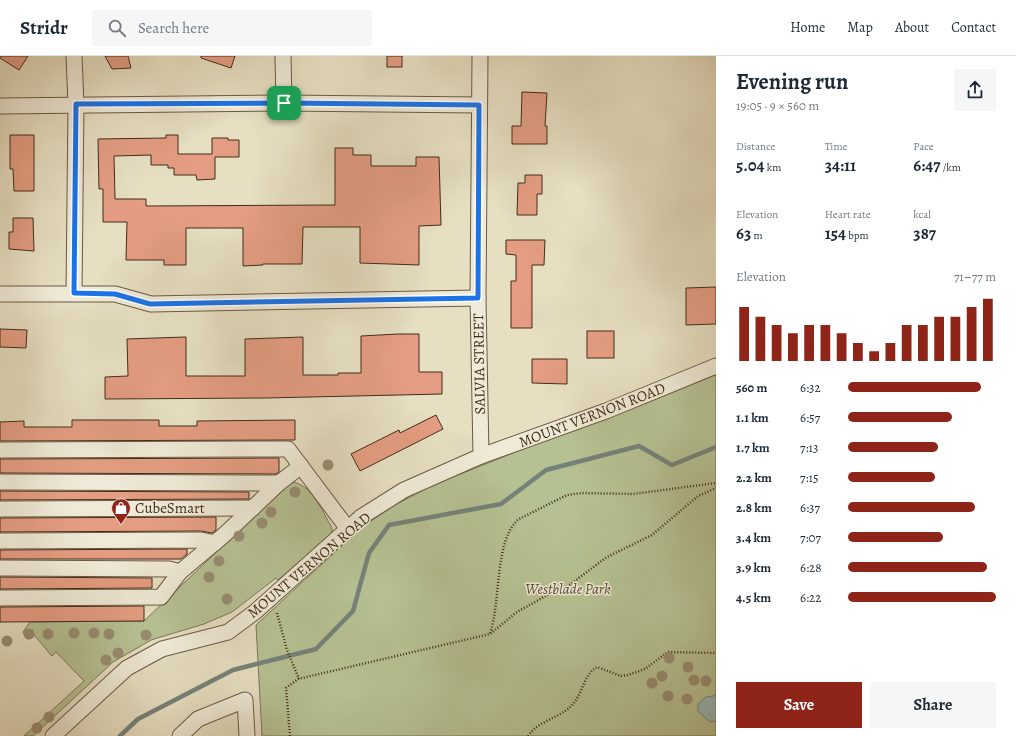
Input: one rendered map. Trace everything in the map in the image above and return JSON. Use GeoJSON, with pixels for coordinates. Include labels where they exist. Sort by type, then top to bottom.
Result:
{"type":"FeatureCollection","features":[{"type":"Feature","properties":{"kind":"street"},"geometry":{"type":"LineString","coordinates":[[74,56],[76,104],[74,293]]}},
{"type":"Feature","properties":{"kind":"street"},"geometry":{"type":"LineString","coordinates":[[283,56],[284,103]]}},
{"type":"Feature","properties":{"kind":"street","name":"SALVIA STREET"},"geometry":{"type":"LineString","coordinates":[[480,56],[478,298],[481,456]]}},
{"type":"Feature","properties":{"kind":"street"},"geometry":{"type":"LineString","coordinates":[[0,106],[284,103],[479,105]]}},
{"type":"Feature","properties":{"kind":"street"},"geometry":{"type":"LineString","coordinates":[[0,294],[115,294],[150,304],[478,298]]}},
{"type":"Feature","properties":{"kind":"street","name":"MOUNT VERNON ROAD"},"geometry":{"type":"LineString","coordinates":[[53,736],[127,668],[162,649],[228,632],[255,612],[361,517],[404,490],[481,456],[606,411],[716,366]]}},
{"type":"Feature","properties":{"kind":"street"},"geometry":{"type":"LineString","coordinates":[[0,450],[288,449],[348,529]]}},
{"type":"Feature","properties":{"kind":"street"},"geometry":{"type":"LineString","coordinates":[[0,598],[161,597],[180,572],[215,543],[279,483],[301,466]]}},
{"type":"Feature","properties":{"kind":"street"},"geometry":{"type":"LineString","coordinates":[[0,482],[279,483]]}},
{"type":"Feature","properties":{"kind":"street"},"geometry":{"type":"LineString","coordinates":[[0,509],[253,508]]}},
{"type":"Feature","properties":{"kind":"street"},"geometry":{"type":"LineString","coordinates":[[0,541],[201,540],[215,543]]}},
{"type":"Feature","properties":{"kind":"street"},"geometry":{"type":"LineString","coordinates":[[0,568],[169,569],[180,572]]}},
{"type":"Feature","properties":{"kind":"street"},"geometry":{"type":"LineString","coordinates":[[180,736],[198,719],[245,700],[246,736]]}},
{"type":"Feature","properties":{"kind":"path"},"geometry":{"type":"LineString","coordinates":[[490,634],[500,568],[509,532],[513,524],[519,519],[567,495],[582,493],[632,494],[716,483]]}},
{"type":"Feature","properties":{"kind":"path"},"geometry":{"type":"LineString","coordinates":[[290,736],[286,688],[291,683],[299,679],[490,634],[517,612],[551,593],[568,586],[607,557],[652,535],[698,496],[716,488]]}},
{"type":"Feature","properties":{"kind":"path"},"geometry":{"type":"LineString","coordinates":[[277,613],[287,650],[299,679]]}},
{"type":"Feature","properties":{"kind":"path"},"geometry":{"type":"LineString","coordinates":[[528,736],[533,729],[543,721],[565,712],[580,694],[589,673],[597,666],[621,676],[645,669],[668,652],[716,653]]}},
{"type":"Feature","properties":{"kind":"green space","name":"Westblade Park"},"geometry":{"type":"Polygon","coordinates":[[[716,372],[716,736],[262,736],[256,625],[362,527],[395,505],[433,485],[716,372]]]}},
{"type":"Feature","properties":{"kind":"green space"},"geometry":{"type":"Polygon","coordinates":[[[293,482],[306,488],[321,507],[332,528],[332,532],[329,537],[278,580],[276,578],[232,612],[204,624],[151,640],[113,662],[33,736],[24,736],[84,681],[56,652],[52,656],[34,635],[27,639],[23,632],[30,622],[144,621],[287,485],[293,482]]]}},
{"type":"Feature","properties":{"kind":"water"},"geometry":{"type":"Polygon","coordinates":[[[716,693],[716,721],[710,722],[698,711],[698,704],[706,697],[714,696],[716,693]]]}},
{"type":"Feature","properties":{"kind":"building"},"geometry":{"type":"Polygon","coordinates":[[[0,56],[28,56],[19,70],[0,58],[0,56]]]}},
{"type":"Feature","properties":{"kind":"building"},"geometry":{"type":"Polygon","coordinates":[[[105,56],[128,56],[131,68],[112,69],[105,56]]]}},
{"type":"Feature","properties":{"kind":"building"},"geometry":{"type":"Polygon","coordinates":[[[201,56],[235,56],[231,68],[201,58],[201,56]]]}},
{"type":"Feature","properties":{"kind":"building"},"geometry":{"type":"Polygon","coordinates":[[[387,56],[402,56],[402,67],[387,67],[387,56]]]}},
{"type":"Feature","properties":{"kind":"building"},"geometry":{"type":"Polygon","coordinates":[[[522,92],[547,93],[545,126],[547,126],[547,144],[512,144],[512,126],[521,126],[522,92]]]}},
{"type":"Feature","properties":{"kind":"building"},"geometry":{"type":"Polygon","coordinates":[[[10,135],[34,135],[34,191],[14,191],[13,169],[10,169],[10,135]]]}},
{"type":"Feature","properties":{"kind":"building"},"geometry":{"type":"Polygon","coordinates":[[[166,135],[178,135],[178,154],[212,154],[212,138],[239,140],[239,157],[215,157],[215,179],[197,180],[196,175],[174,175],[174,168],[168,168],[168,165],[151,165],[151,155],[114,156],[115,199],[146,199],[146,206],[335,205],[335,148],[353,148],[353,155],[371,155],[371,166],[416,166],[416,157],[439,157],[441,225],[419,226],[419,265],[360,263],[360,227],[303,227],[302,264],[263,264],[243,266],[243,228],[186,228],[186,265],[164,265],[164,260],[126,260],[127,222],[103,222],[103,189],[99,189],[98,139],[166,138],[166,135]]]}},
{"type":"Feature","properties":{"kind":"building"},"geometry":{"type":"Polygon","coordinates":[[[525,175],[542,175],[542,194],[537,194],[537,215],[517,215],[518,183],[525,183],[525,175]]]}},
{"type":"Feature","properties":{"kind":"building"},"geometry":{"type":"Polygon","coordinates":[[[13,218],[33,218],[34,251],[9,249],[9,232],[13,232],[13,218]]]}},
{"type":"Feature","properties":{"kind":"building"},"geometry":{"type":"Polygon","coordinates":[[[506,240],[545,240],[544,265],[532,265],[532,328],[511,328],[511,281],[516,281],[516,255],[506,254],[506,240]]]}},
{"type":"Feature","properties":{"kind":"building"},"geometry":{"type":"Polygon","coordinates":[[[716,287],[716,324],[686,325],[686,288],[716,287]]]}},
{"type":"Feature","properties":{"kind":"building"},"geometry":{"type":"Polygon","coordinates":[[[0,329],[27,330],[26,348],[0,347],[0,329]]]}},
{"type":"Feature","properties":{"kind":"building"},"geometry":{"type":"Polygon","coordinates":[[[587,331],[614,331],[614,358],[587,358],[587,331]]]}},
{"type":"Feature","properties":{"kind":"building"},"geometry":{"type":"Polygon","coordinates":[[[419,334],[419,372],[442,372],[442,394],[266,398],[105,399],[105,377],[128,376],[127,339],[186,337],[186,376],[245,376],[245,339],[303,337],[303,375],[338,375],[338,373],[361,373],[361,336],[419,334]]]}},
{"type":"Feature","properties":{"kind":"building"},"geometry":{"type":"Polygon","coordinates":[[[532,359],[567,359],[567,384],[532,383],[532,359]]]}},
{"type":"Feature","properties":{"kind":"building"},"geometry":{"type":"Polygon","coordinates":[[[436,415],[443,429],[360,471],[351,454],[399,430],[400,433],[436,415]]]}},
{"type":"Feature","properties":{"kind":"building"},"geometry":{"type":"Polygon","coordinates":[[[72,420],[159,420],[159,426],[197,426],[197,421],[295,420],[295,440],[0,441],[0,422],[24,421],[24,427],[72,427],[72,420]]]}},
{"type":"Feature","properties":{"kind":"building"},"geometry":{"type":"Polygon","coordinates":[[[279,458],[279,472],[276,474],[0,473],[0,459],[279,458]]]}},
{"type":"Feature","properties":{"kind":"building"},"geometry":{"type":"Polygon","coordinates":[[[0,491],[249,492],[249,499],[0,500],[0,491]]]}},
{"type":"Feature","properties":{"kind":"building"},"geometry":{"type":"Polygon","coordinates":[[[216,517],[216,530],[212,533],[201,531],[0,532],[0,518],[216,517]]]}},
{"type":"Feature","properties":{"kind":"building"},"geometry":{"type":"Polygon","coordinates":[[[187,549],[187,554],[181,559],[0,559],[0,550],[187,549]]]}},
{"type":"Feature","properties":{"kind":"building"},"geometry":{"type":"Polygon","coordinates":[[[0,577],[152,578],[152,588],[0,589],[0,577]]]}},
{"type":"Feature","properties":{"kind":"building"},"geometry":{"type":"Polygon","coordinates":[[[144,606],[144,621],[0,622],[0,607],[144,606]]]}},
{"type":"Feature","properties":{"kind":"waterway"},"geometry":{"type":"LineString","coordinates":[[120,736],[138,719],[233,670],[316,649],[353,611],[369,553],[389,525],[501,504],[546,470],[639,446],[672,465],[716,447]]}},
{"type":"Feature","properties":{"kind":"place","name":"CubeSmart"},"geometry":{"type":"Point","coordinates":[121,525]}},
{"type":"Feature","properties":{"kind":"route"},"geometry":{"type":"LineString","coordinates":[[284,103],[479,105],[478,298],[150,304],[115,294],[74,293],[76,104],[284,103]]}}]}
